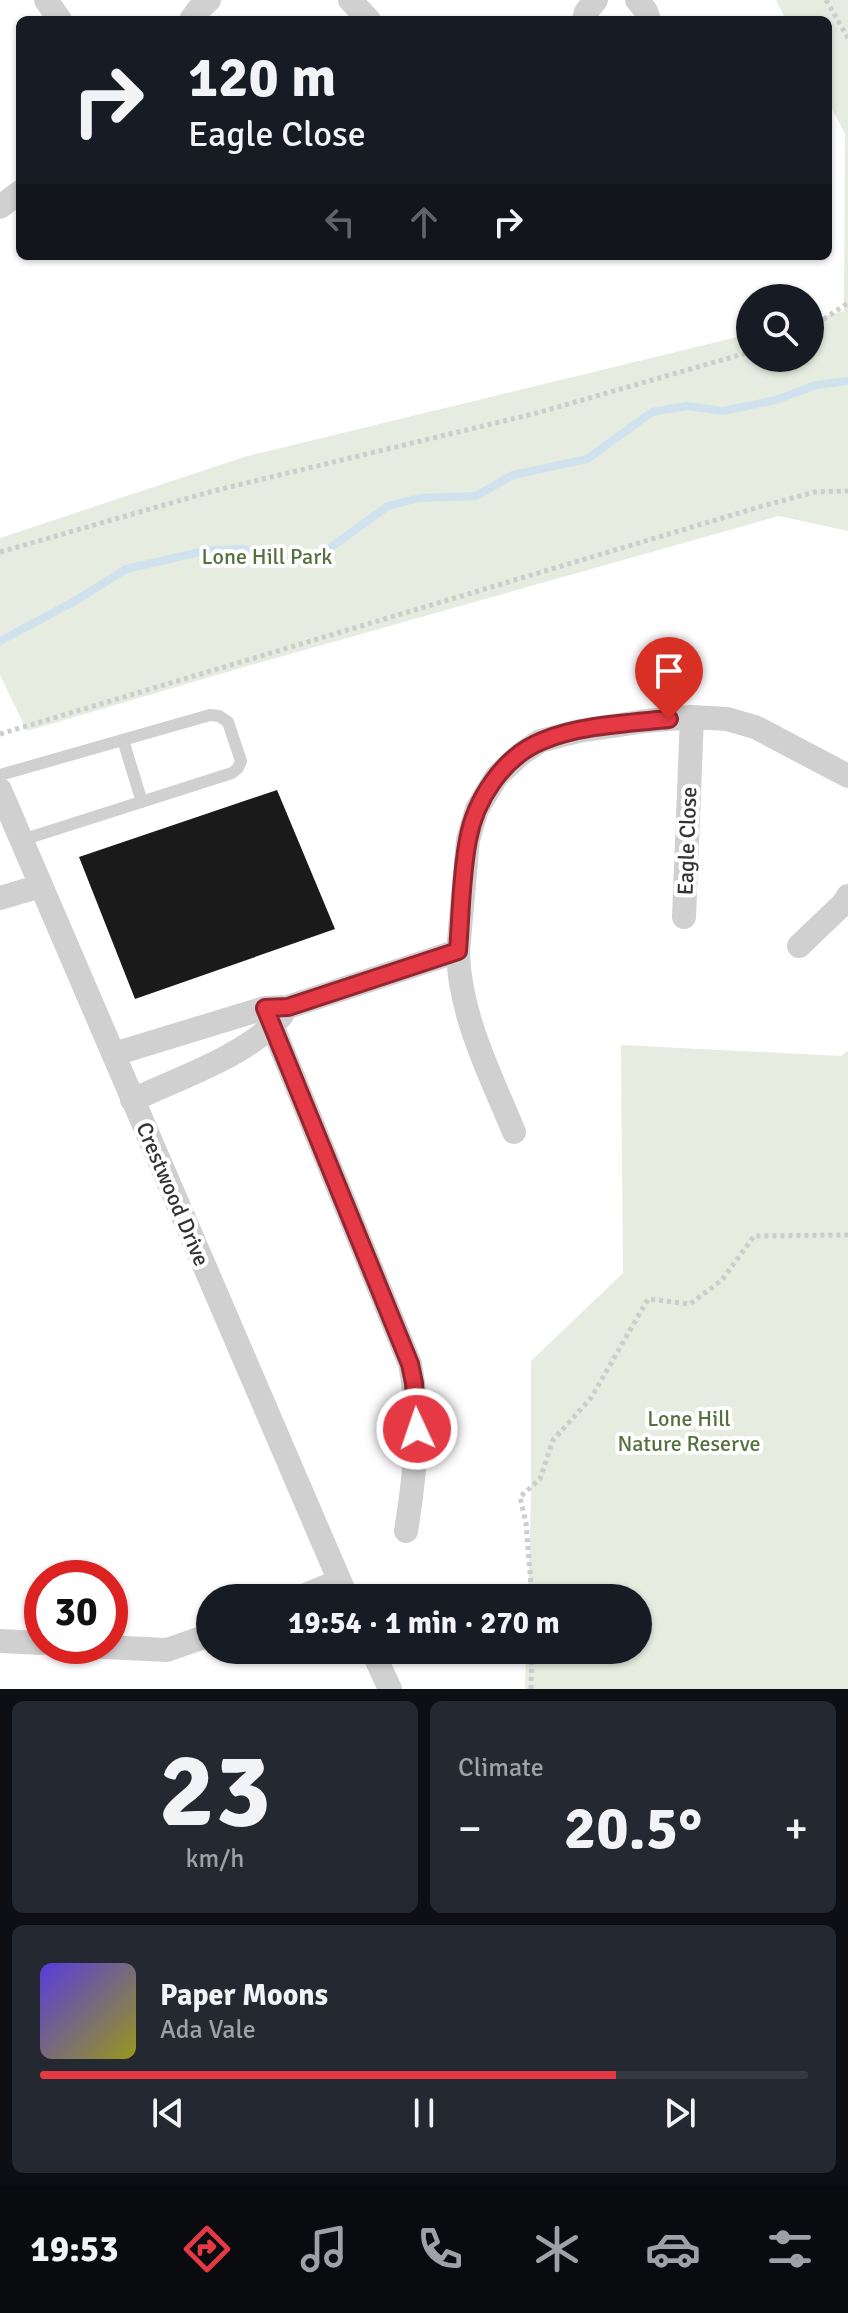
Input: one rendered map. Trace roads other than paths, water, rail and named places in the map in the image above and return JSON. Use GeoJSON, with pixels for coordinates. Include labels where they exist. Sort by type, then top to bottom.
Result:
{"type":"FeatureCollection","features":[{"type":"Feature","properties":{"kind":"street"},"geometry":{"type":"LineString","coordinates":[[194,16],[209,0]]}},
{"type":"Feature","properties":{"kind":"street"},"geometry":{"type":"LineString","coordinates":[[350,0],[365,16]]}},
{"type":"Feature","properties":{"kind":"street"},"geometry":{"type":"LineString","coordinates":[[514,1132],[466,1008],[458,969],[468,840],[477,809],[497,776],[540,741],[633,723],[692,717],[727,719],[755,727],[848,776]]}},
{"type":"Feature","properties":{"kind":"street","name":"Eagle Close"},"geometry":{"type":"LineString","coordinates":[[684,917],[692,717]]}},
{"type":"Feature","properties":{"kind":"street","name":"Crestwood Drive"},"geometry":{"type":"LineString","coordinates":[[0,790],[341,1584]]}},
{"type":"Feature","properties":{"kind":"street"},"geometry":{"type":"LineString","coordinates":[[0,898],[41,886]]}},
{"type":"Feature","properties":{"kind":"street"},"geometry":{"type":"LineString","coordinates":[[799,946],[848,896]]}},
{"type":"Feature","properties":{"kind":"street"},"geometry":{"type":"LineString","coordinates":[[114,1054],[275,1014],[458,951]]}},
{"type":"Feature","properties":{"kind":"street"},"geometry":{"type":"LineString","coordinates":[[132,1100],[252,1042],[275,1014]]}},
{"type":"Feature","properties":{"kind":"street"},"geometry":{"type":"LineString","coordinates":[[275,1014],[410,1364],[417,1429],[406,1531]]}},
{"type":"Feature","properties":{"kind":"street"},"geometry":{"type":"LineString","coordinates":[[128,1648],[167,1650],[196,1640]]}},
{"type":"Feature","properties":{"kind":"street"},"geometry":{"type":"LineString","coordinates":[[0,1641],[24,1642]]}},
{"type":"Feature","properties":{"kind":"street"},"geometry":{"type":"LineString","coordinates":[[378,1664],[390,1689]]}},
{"type":"Feature","properties":{"kind":"lane"},"geometry":{"type":"LineString","coordinates":[[0,775],[210,715],[228,722],[241,761],[232,773],[22,840]]}},
{"type":"Feature","properties":{"kind":"lane"},"geometry":{"type":"LineString","coordinates":[[123,740],[142,802]]}},
{"type":"Feature","properties":{"kind":"waterway"},"geometry":{"type":"LineString","coordinates":[[0,641],[75,601],[126,569],[209,550],[244,549],[290,562],[323,553],[388,506],[419,498],[476,496],[513,475],[587,459],[652,412],[687,406],[723,411],[776,400],[816,385],[848,381]]}},
{"type":"Feature","properties":{"kind":"park label","name":"Lone Hill Park"},"geometry":{"type":"Point","coordinates":[267,556]}},
{"type":"Feature","properties":{"kind":"park label","name":"Lone Hill Nature Reserve"},"geometry":{"type":"Point","coordinates":[689,1430]}}]}
